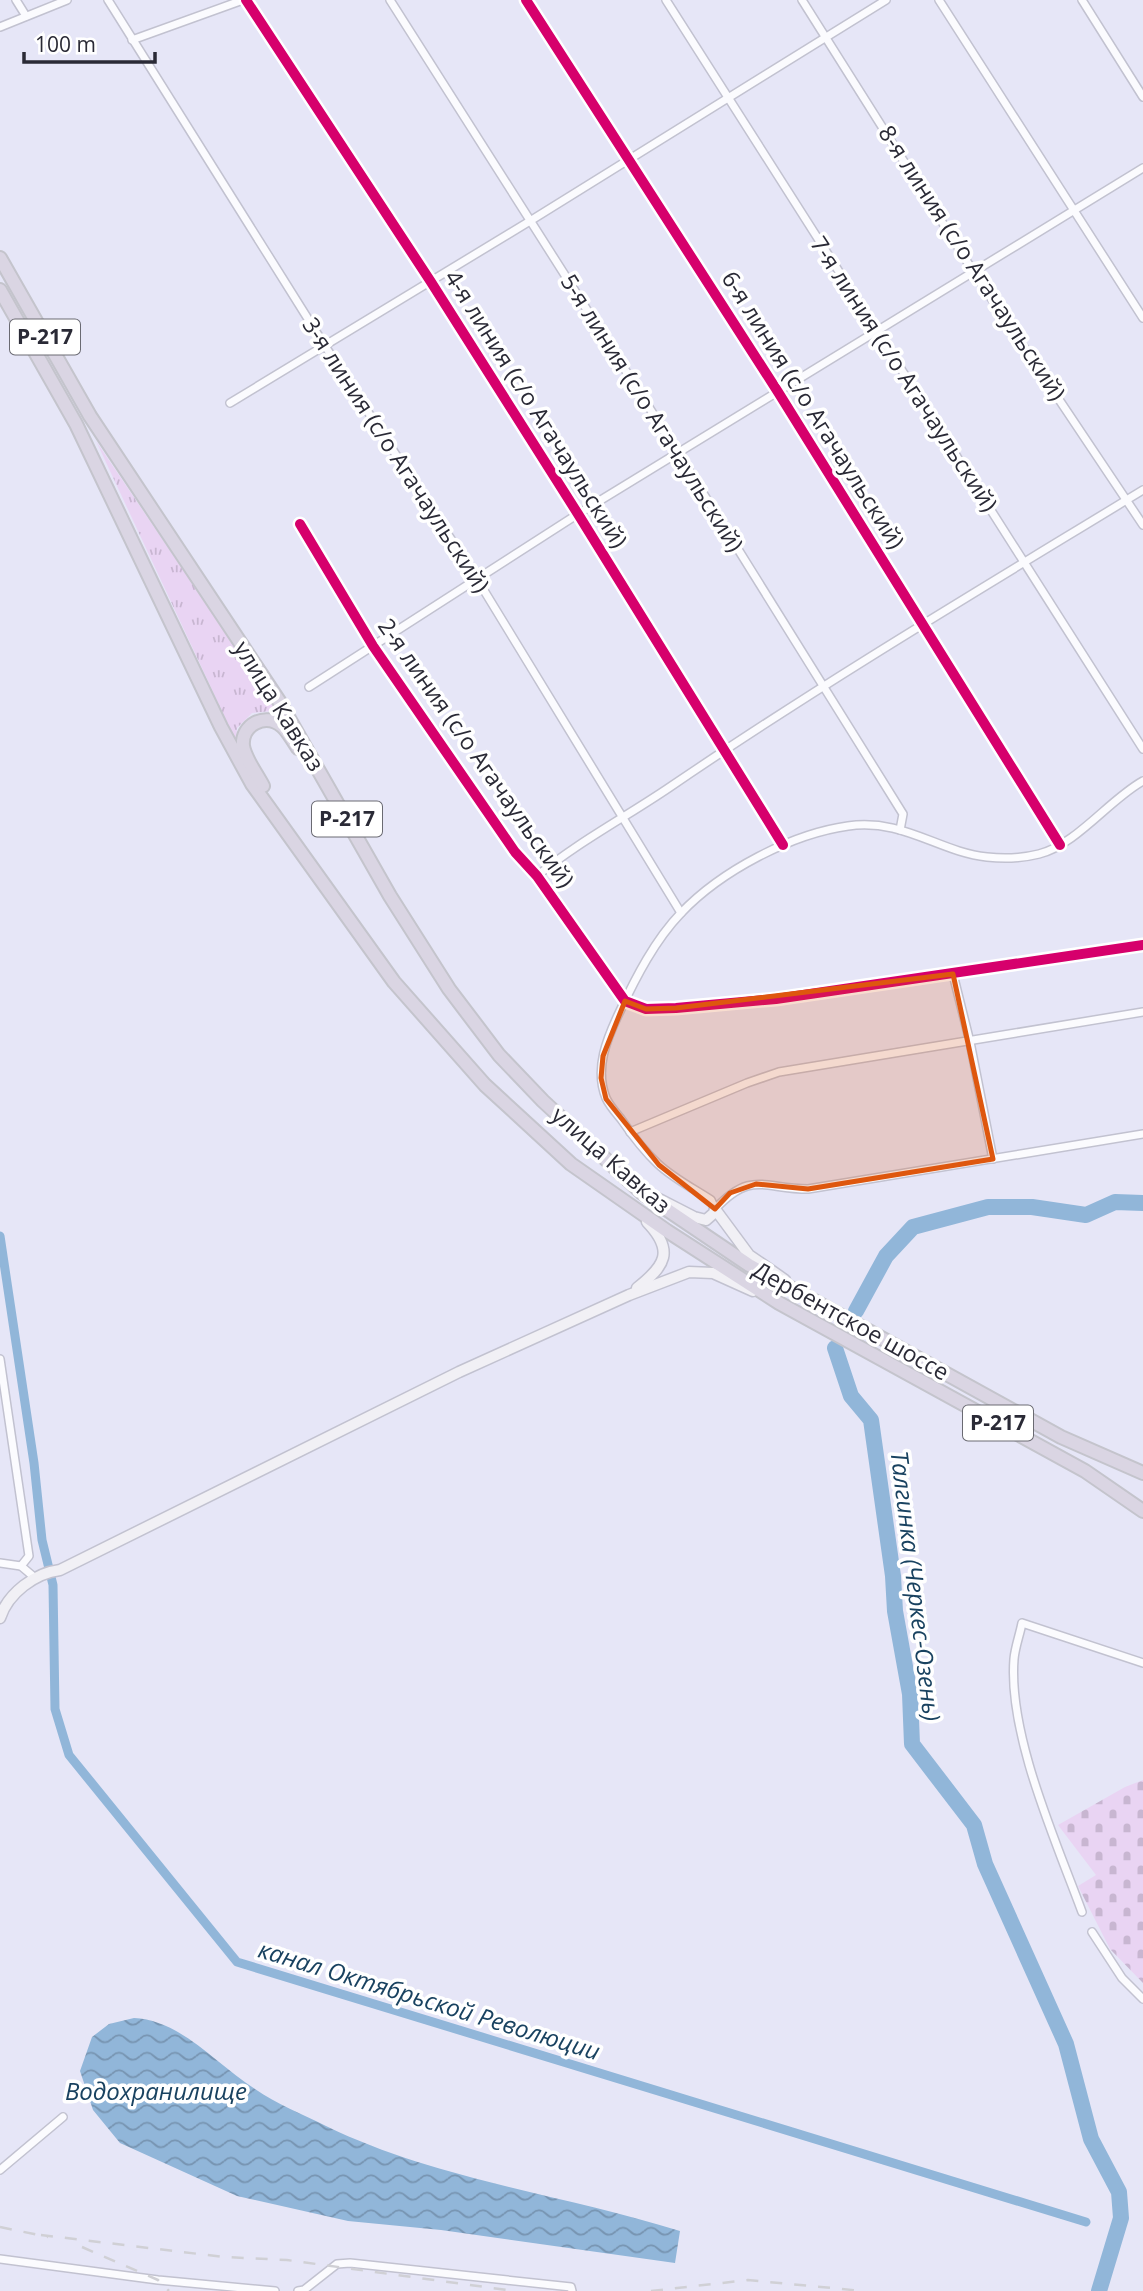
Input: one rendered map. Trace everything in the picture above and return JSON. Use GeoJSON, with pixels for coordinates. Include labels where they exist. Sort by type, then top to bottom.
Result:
{"type":"FeatureCollection","features":[{"type":"Feature","properties":{"kind":"highway","name":"улица Кавказ"},"geometry":{"type":"LineString","coordinates":[[0,258],[90,416],[279,701],[390,896],[442,978],[499,1055],[543,1101],[641,1192],[711,1241]]}},
{"type":"Feature","properties":{"kind":"highway","name":"Р-217"},"geometry":{"type":"LineString","coordinates":[[0,290],[76,424],[221,727],[253,784],[298,850]]}},
{"type":"Feature","properties":{"kind":"highway"},"geometry":{"type":"LineString","coordinates":[[351,827],[283,726],[273,721],[254,723],[243,739],[243,749],[298,850],[394,982],[485,1085],[571,1164],[667,1231],[779,1303]]}},
{"type":"Feature","properties":{"kind":"highway","name":"Дербентское шоссе"},"geometry":{"type":"LineString","coordinates":[[711,1241],[813,1301],[1060,1437],[1143,1473]]}},
{"type":"Feature","properties":{"kind":"highway","name":"Р-217"},"geometry":{"type":"LineString","coordinates":[[779,1303],[1085,1471],[1143,1511]]}},
{"type":"Feature","properties":{"kind":"main road"},"geometry":{"type":"LineString","coordinates":[[641,1192],[706,1220],[715,1209],[749,1255],[813,1301]]}},
{"type":"Feature","properties":{"kind":"main road"},"geometry":{"type":"LineString","coordinates":[[629,1295],[658,1272],[664,1255],[659,1235],[630,1205]]}},
{"type":"Feature","properties":{"kind":"main road"},"geometry":{"type":"LineString","coordinates":[[0,1618],[4,1606],[34,1577],[60,1570],[434,1384],[629,1295],[689,1272],[713,1273],[779,1303]]}},
{"type":"Feature","properties":{"kind":"street"},"geometry":{"type":"LineString","coordinates":[[16,0],[26,16]]}},
{"type":"Feature","properties":{"kind":"street"},"geometry":{"type":"LineString","coordinates":[[1,27],[67,0]]}},
{"type":"Feature","properties":{"kind":"street","name":"3-я линия (с/о Агачаульский)"},"geometry":{"type":"LineString","coordinates":[[108,0],[325,346],[477,579],[681,913]]}},
{"type":"Feature","properties":{"kind":"street"},"geometry":{"type":"LineString","coordinates":[[132,40],[245,0]]}},
{"type":"Feature","properties":{"kind":"street","name":"4-я линия (с/о Агачаульский)"},"geometry":{"type":"LineString","coordinates":[[245,0],[431,282],[783,845]]}},
{"type":"Feature","properties":{"kind":"street","name":"5-я линия (с/о Агачаульский)"},"geometry":{"type":"LineString","coordinates":[[390,0],[678,453],[903,814],[900,830]]}},
{"type":"Feature","properties":{"kind":"street","name":"6-я линия (с/о Агачаульский)"},"geometry":{"type":"LineString","coordinates":[[526,0],[778,392],[1060,845]]}},
{"type":"Feature","properties":{"kind":"street","name":"7-я линия (с/о Агачаульский)"},"geometry":{"type":"LineString","coordinates":[[666,0],[1143,749]]}},
{"type":"Feature","properties":{"kind":"street","name":"8-я линия (с/о Агачаульский)"},"geometry":{"type":"LineString","coordinates":[[802,0],[828,37],[973,271],[1143,526]]}},
{"type":"Feature","properties":{"kind":"street"},"geometry":{"type":"LineString","coordinates":[[230,403],[728,100],[886,0]]}},
{"type":"Feature","properties":{"kind":"street"},"geometry":{"type":"LineString","coordinates":[[939,0],[1143,318]]}},
{"type":"Feature","properties":{"kind":"street"},"geometry":{"type":"LineString","coordinates":[[1082,0],[1143,97]]}},
{"type":"Feature","properties":{"kind":"street"},"geometry":{"type":"LineString","coordinates":[[309,687],[578,514],[1143,168]]}},
{"type":"Feature","properties":{"kind":"street"},"geometry":{"type":"LineString","coordinates":[[537,876],[555,861],[623,819],[723,751],[1143,490]]}},
{"type":"Feature","properties":{"kind":"street","name":"2-я линия (с/о Агачаульский)"},"geometry":{"type":"LineString","coordinates":[[300,524],[373,646],[515,852],[537,876],[625,1001]]}},
{"type":"Feature","properties":{"kind":"street"},"geometry":{"type":"LineString","coordinates":[[1143,781],[1060,845],[1042,854],[1013,858],[985,857],[880,825],[850,825],[816,832],[783,845],[713,885],[681,913],[656,944],[612,1028],[603,1056],[601,1078],[606,1099],[659,1166],[711,1200],[715,1209],[730,1193],[756,1184],[768,1183],[793,1189],[808,1189],[1143,1134]]}},
{"type":"Feature","properties":{"kind":"street"},"geometry":{"type":"LineString","coordinates":[[625,1001],[646,1009],[676,1009],[776,999],[1143,945]]}},
{"type":"Feature","properties":{"kind":"street"},"geometry":{"type":"LineString","coordinates":[[953,974],[970,1042],[993,1159]]}},
{"type":"Feature","properties":{"kind":"street"},"geometry":{"type":"LineString","coordinates":[[630,1132],[779,1072],[1143,1012]]}},
{"type":"Feature","properties":{"kind":"street"},"geometry":{"type":"LineString","coordinates":[[0,1359],[30,1556],[21,1566]]}},
{"type":"Feature","properties":{"kind":"street"},"geometry":{"type":"LineString","coordinates":[[0,1563],[21,1566],[34,1577]]}},
{"type":"Feature","properties":{"kind":"street"},"geometry":{"type":"LineString","coordinates":[[1082,1912],[1041,1801],[1018,1719],[1014,1660],[1022,1622],[1143,1663]]}},
{"type":"Feature","properties":{"kind":"street"},"geometry":{"type":"LineString","coordinates":[[1092,1932],[1122,1978],[1143,1999]]}},
{"type":"Feature","properties":{"kind":"street"},"geometry":{"type":"LineString","coordinates":[[0,2170],[63,2117]]}},
{"type":"Feature","properties":{"kind":"street"},"geometry":{"type":"LineString","coordinates":[[0,2259],[158,2280],[275,2291]]}},
{"type":"Feature","properties":{"kind":"street"},"geometry":{"type":"LineString","coordinates":[[298,2291],[304,2290],[337,2264],[350,2263],[571,2287],[572,2291]]}},
{"type":"Feature","properties":{"kind":"highlighted area"},"geometry":{"type":"Polygon","coordinates":[[[953,974],[993,1159],[808,1189],[756,1184],[730,1193],[715,1209],[659,1165],[606,1099],[601,1078],[603,1056],[625,1001],[646,1009],[676,1008],[953,974]]]}},
{"type":"Feature","properties":{"kind":"green space"},"geometry":{"type":"Polygon","coordinates":[[[96,441],[280,714],[272,711],[252,713],[237,728],[236,741],[96,441]]]}},
{"type":"Feature","properties":{"kind":"green space"},"geometry":{"type":"Polygon","coordinates":[[[1143,1780],[1143,1983],[1110,1949],[1078,1886],[1096,1875],[1058,1825],[1125,1787],[1143,1780]]]}},
{"type":"Feature","properties":{"kind":"water","name":"Водохранилище"},"geometry":{"type":"Polygon","coordinates":[[[134,2018],[151,2021],[183,2035],[263,2094],[368,2144],[456,2173],[680,2231],[675,2263],[441,2230],[348,2221],[237,2196],[120,2143],[93,2110],[80,2071],[92,2037],[109,2024],[134,2018]]]}},
{"type":"Feature","properties":{"kind":"waterway","name":"Талгинка (Черкес-Озень)"},"geometry":{"type":"LineString","coordinates":[[856,1311],[886,1256],[913,1227],[988,1207],[1032,1207],[1086,1215],[1115,1202],[1143,1203]]}},
{"type":"Feature","properties":{"kind":"waterway","name":"канал Октябрьской Революции"},"geometry":{"type":"LineString","coordinates":[[0,1236],[34,1463],[42,1540],[53,1585],[55,1709],[69,1755],[237,1962],[1086,2222]]}},
{"type":"Feature","properties":{"kind":"waterway","name":"Талгинка (Черкес-Озень)"},"geometry":{"type":"LineString","coordinates":[[835,1348],[851,1396],[871,1420],[893,1576],[895,1611],[910,1694],[912,1744],[974,1825],[985,1864],[1066,2044],[1091,2139],[1119,2192],[1121,2218],[1099,2291]]}},
{"type":"Feature","properties":{"kind":"railway"},"geometry":{"type":"LineString","coordinates":[[0,2227],[48,2237]]}},
{"type":"Feature","properties":{"kind":"railway"},"geometry":{"type":"LineString","coordinates":[[41,2235],[224,2257],[287,2260],[514,2291]]}},
{"type":"Feature","properties":{"kind":"railway"},"geometry":{"type":"LineString","coordinates":[[82,2247],[158,2280],[169,2291]]}},
{"type":"Feature","properties":{"kind":"railway"},"geometry":{"type":"LineString","coordinates":[[651,2291],[748,2280],[863,2291]]}},
{"type":"Feature","properties":{"kind":"cycle path"},"geometry":{"type":"LineString","coordinates":[[246,0],[431,282],[783,845]]}},
{"type":"Feature","properties":{"kind":"cycle path"},"geometry":{"type":"LineString","coordinates":[[526,0],[778,392],[1060,845]]}},
{"type":"Feature","properties":{"kind":"cycle path"},"geometry":{"type":"LineString","coordinates":[[300,524],[373,646],[515,852],[537,876],[625,1001],[646,1009],[776,999],[1143,945]]}}]}
